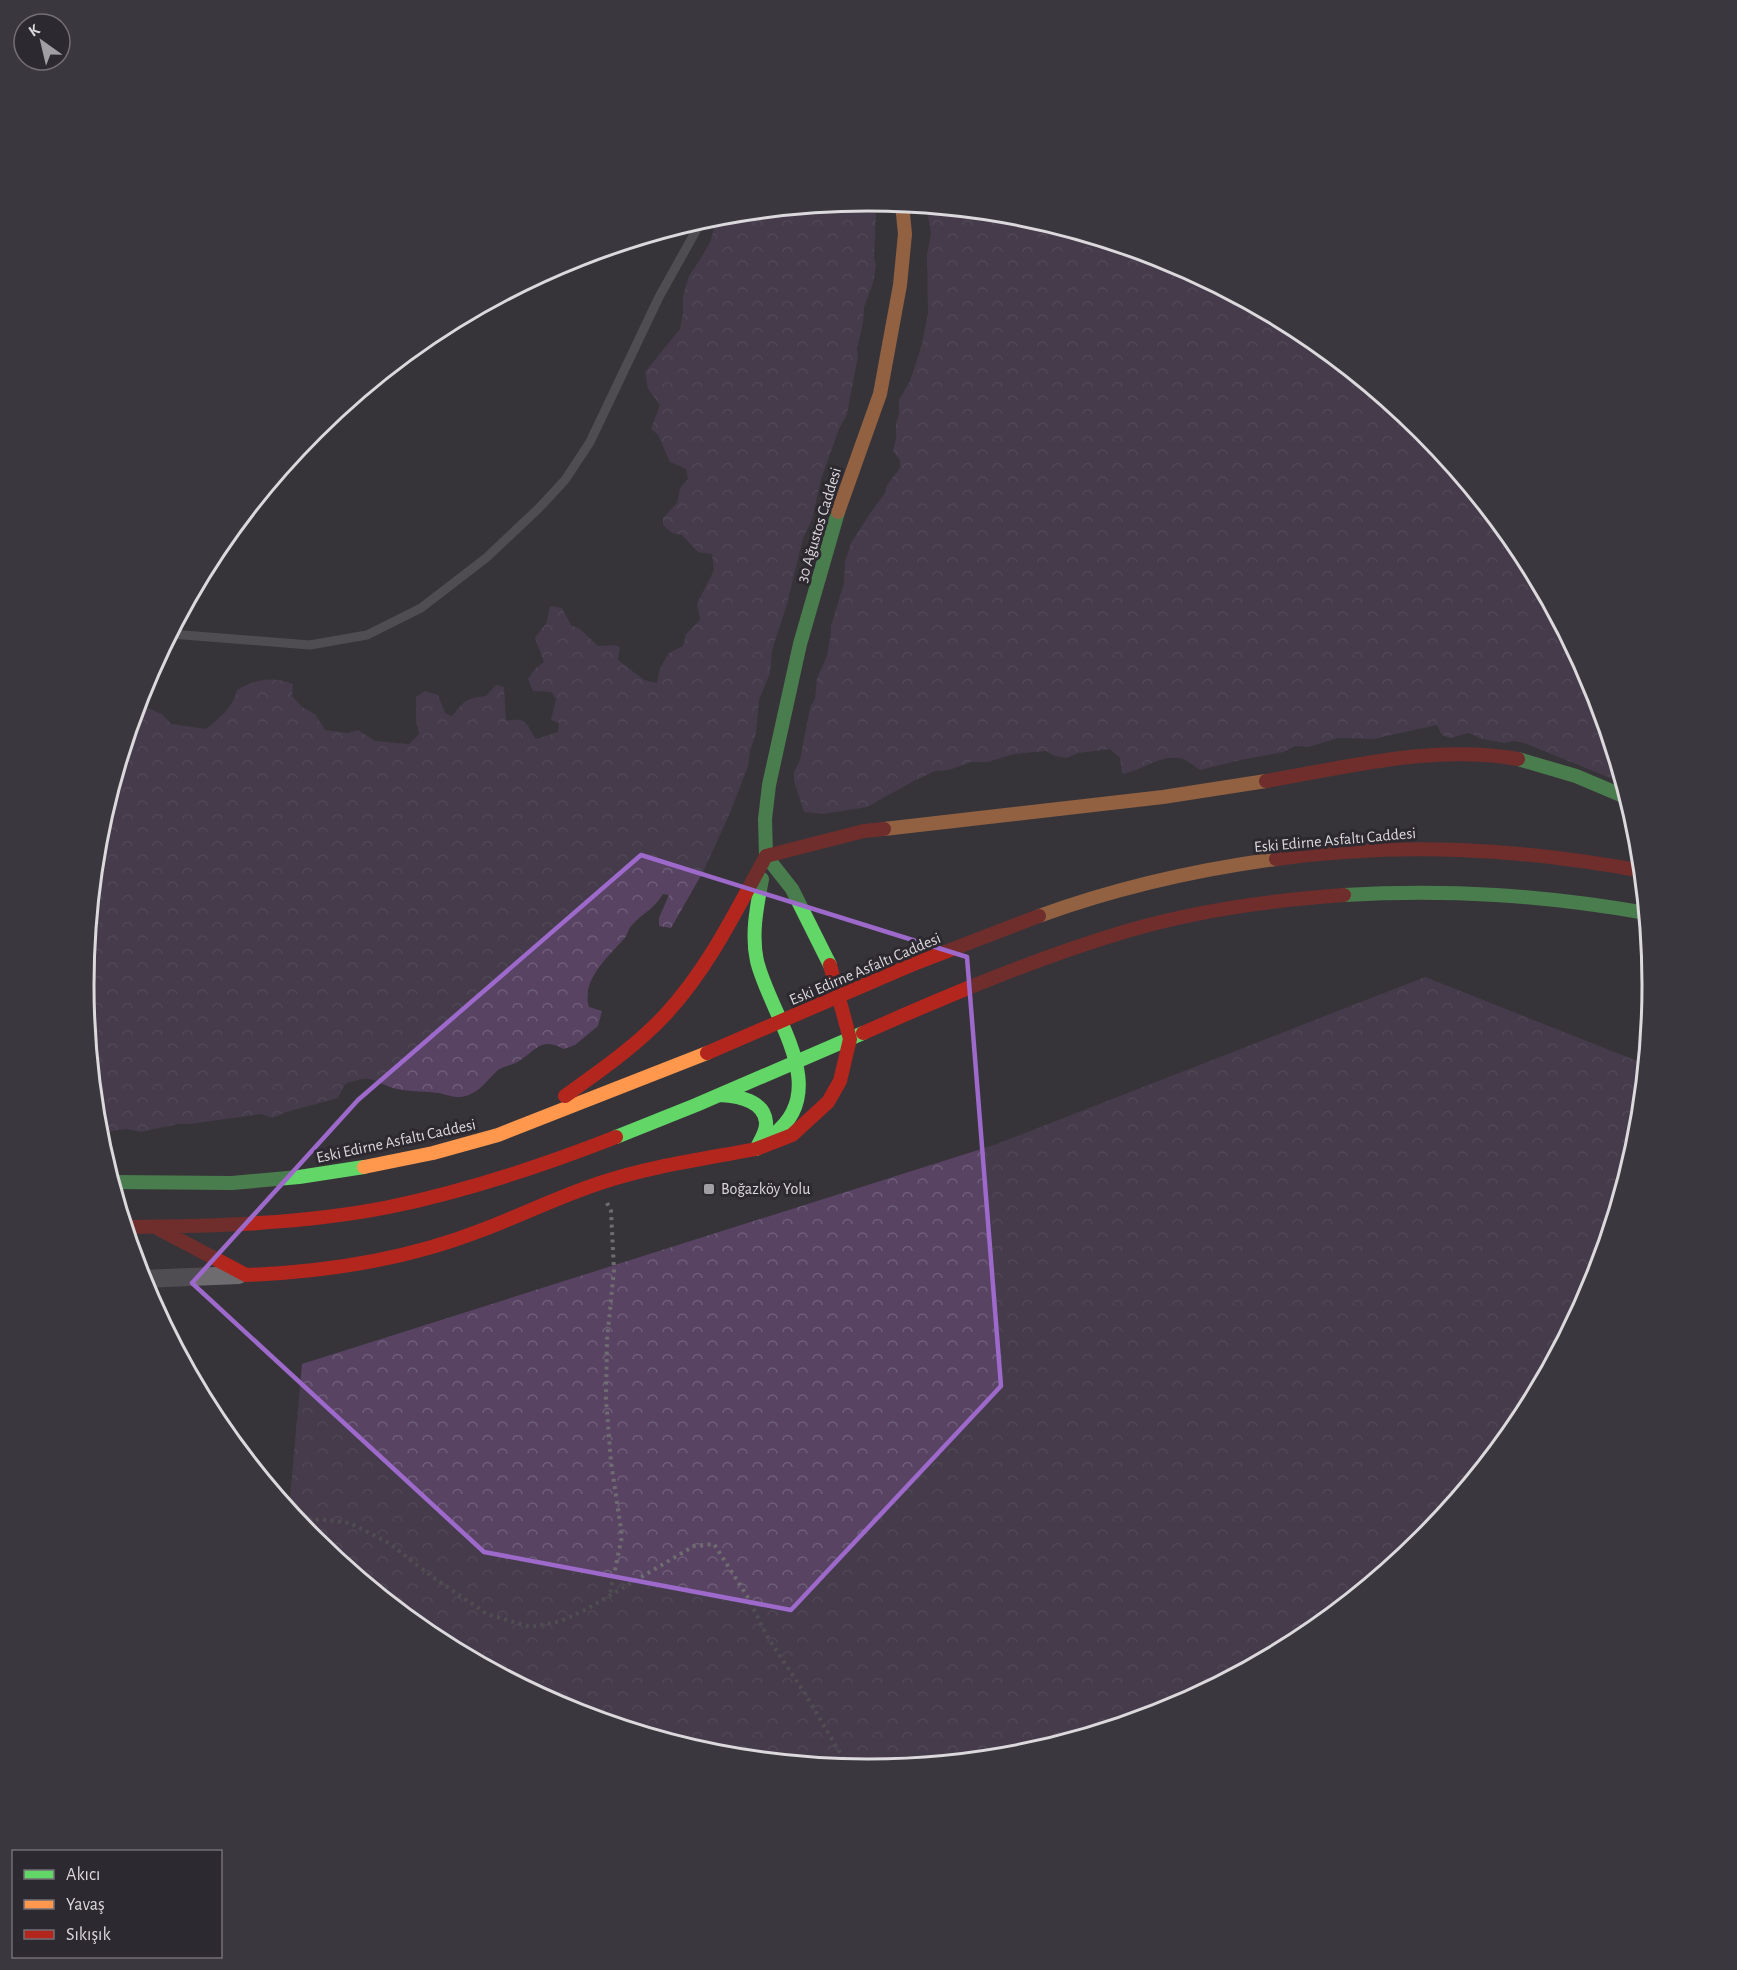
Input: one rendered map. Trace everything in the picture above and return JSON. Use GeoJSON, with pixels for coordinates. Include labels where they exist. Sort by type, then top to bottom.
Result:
{"type":"FeatureCollection","features":[{"type":"Feature","properties":{"kind":"main road","name":"30 Ağustos Caddesi"},"geometry":{"type":"LineString","coordinates":[[756,1149],[789,1121],[796,1106],[799,1089],[796,1061],[757,964],[754,942],[766,856],[765,819],[769,785],[800,644],[841,502],[880,394],[900,285],[905,234],[903,212]]}},
{"type":"Feature","properties":{"kind":"main road"},"geometry":{"type":"LineString","coordinates":[[501,1134],[601,1071],[634,1045],[666,1014],[700,972],[766,856],[864,831],[1105,805],[1419,756],[1453,753],[1485,754],[1520,759],[1595,783],[1618,793]]}},
{"type":"Feature","properties":{"kind":"main road","name":"Eski Edirne Asfaltı Caddesi"},"geometry":{"type":"LineString","coordinates":[[120,1182],[229,1183],[311,1176],[425,1155],[501,1134],[670,1068],[963,945],[1106,894],[1181,875],[1226,866],[1360,851],[1422,849],[1491,850],[1562,857],[1634,870]]}},
{"type":"Feature","properties":{"kind":"main road"},"geometry":{"type":"LineString","coordinates":[[155,1227],[246,1275],[326,1268],[411,1253],[480,1231],[599,1183],[642,1171],[756,1149],[792,1135],[828,1102],[840,1081],[850,1039],[827,956],[792,889],[766,856]]}},
{"type":"Feature","properties":{"kind":"main road"},"geometry":{"type":"LineString","coordinates":[[134,1227],[214,1226],[306,1220],[364,1212],[425,1199],[583,1150],[720,1095],[918,1008],[1076,947],[1132,930],[1201,914],[1338,894],[1419,891],[1536,896],[1639,912]]}},
{"type":"Feature","properties":{"kind":"main road"},"geometry":{"type":"LineString","coordinates":[[720,1095],[739,1095],[755,1104],[763,1112],[766,1123],[756,1149]]}},
{"type":"Feature","properties":{"kind":"street"},"geometry":{"type":"LineString","coordinates":[[152,1279],[246,1275]]}},
{"type":"Feature","properties":{"kind":"lane"},"geometry":{"type":"LineString","coordinates":[[178,635],[310,645],[367,635],[421,608],[486,558],[540,508],[565,480],[590,442],[659,297],[696,231]]}},
{"type":"Feature","properties":{"kind":"path"},"geometry":{"type":"LineString","coordinates":[[599,1183],[611,1211],[614,1270],[607,1340],[606,1399],[611,1462],[622,1536],[610,1595]]}},
{"type":"Feature","properties":{"kind":"path"},"geometry":{"type":"LineString","coordinates":[[312,1522],[319,1519],[350,1523],[389,1543],[431,1576],[487,1614],[531,1627],[561,1621],[587,1609],[694,1546],[714,1544],[747,1596],[768,1638],[804,1692],[843,1758]]}},
{"type":"Feature","properties":{"kind":"highlighted area"},"geometry":{"type":"Polygon","coordinates":[[[641,855],[967,957],[1001,1386],[791,1610],[484,1552],[192,1283],[358,1100],[641,855]]]}},
{"type":"Feature","properties":{"kind":"green space"},"geometry":{"type":"Polygon","coordinates":[[[874,211],[876,266],[873,283],[864,307],[847,414],[839,429],[821,479],[812,520],[803,538],[787,604],[772,650],[770,673],[759,700],[756,733],[748,766],[703,872],[671,928],[659,926],[659,918],[669,895],[663,894],[631,926],[625,938],[603,962],[592,979],[588,997],[589,1007],[602,1011],[598,1026],[575,1045],[564,1049],[550,1044],[540,1046],[519,1061],[498,1070],[471,1094],[455,1097],[434,1092],[402,1090],[362,1079],[345,1084],[338,1098],[286,1112],[273,1118],[261,1114],[178,1124],[141,1132],[126,1129],[108,1132],[96,1036],[94,985],[96,934],[109,834],[121,785],[146,707],[162,714],[171,724],[206,729],[229,707],[237,690],[257,681],[271,679],[293,684],[292,696],[302,707],[315,714],[325,730],[348,733],[358,730],[375,741],[409,744],[419,734],[416,720],[416,697],[425,691],[438,695],[445,713],[452,716],[466,701],[486,696],[496,685],[504,687],[506,721],[525,722],[536,739],[558,732],[559,723],[551,720],[556,699],[551,692],[533,691],[528,679],[544,662],[535,638],[547,622],[551,606],[562,608],[571,625],[580,629],[598,646],[620,647],[618,660],[644,680],[657,683],[660,668],[669,653],[683,646],[686,634],[700,620],[697,604],[714,570],[712,554],[698,552],[682,535],[672,533],[663,525],[663,518],[677,503],[680,488],[688,479],[686,469],[670,462],[658,435],[651,429],[660,405],[648,389],[645,372],[680,329],[683,296],[689,276],[711,240],[714,228],[767,218],[874,211]]]}},
{"type":"Feature","properties":{"kind":"green space"},"geometry":{"type":"Polygon","coordinates":[[[928,214],[970,218],[1069,237],[1165,270],[1211,291],[1299,341],[1379,403],[1416,438],[1483,514],[1539,598],[1584,689],[1614,779],[1524,743],[1513,741],[1505,743],[1482,739],[1469,733],[1450,738],[1442,735],[1437,725],[1373,739],[1339,738],[1308,747],[1295,746],[1284,752],[1200,770],[1184,760],[1172,758],[1122,774],[1120,758],[1110,749],[1078,753],[1067,758],[1055,756],[1046,751],[1014,754],[988,762],[971,762],[949,770],[935,771],[867,807],[823,814],[804,812],[794,781],[794,772],[800,760],[810,708],[815,699],[817,678],[827,656],[831,626],[844,583],[845,562],[851,543],[900,468],[900,460],[893,451],[899,400],[910,381],[922,344],[928,313],[927,255],[931,233],[928,214]]]}},
{"type":"Feature","properties":{"kind":"green space"},"geometry":{"type":"Polygon","coordinates":[[[1425,977],[1638,1061],[1628,1136],[1616,1185],[1584,1281],[1539,1372],[1483,1456],[1416,1532],[1379,1567],[1299,1629],[1211,1679],[1117,1718],[1069,1733],[1019,1744],[970,1752],[868,1759],[767,1752],[668,1733],[572,1700],[526,1679],[438,1629],[358,1567],[290,1498],[302,1364],[994,1145],[1425,977]]]}},
{"type":"Feature","properties":{"kind":"traffic: fast"},"geometry":{"type":"LineString","coordinates":[[766,856],[765,819],[769,785],[800,644],[838,512]]}},
{"type":"Feature","properties":{"kind":"traffic: fast"},"geometry":{"type":"LineString","coordinates":[[1518,759],[1576,776],[1618,794]]}},
{"type":"Feature","properties":{"kind":"traffic: fast"},"geometry":{"type":"LineString","coordinates":[[766,856],[792,889],[830,965]]}},
{"type":"Feature","properties":{"kind":"traffic: fast"},"geometry":{"type":"LineString","coordinates":[[762,879],[755,930],[755,951],[764,982],[784,1028],[798,1074],[798,1096],[791,1116],[774,1134]]}},
{"type":"Feature","properties":{"kind":"traffic: fast"},"geometry":{"type":"LineString","coordinates":[[1344,895],[1383,893],[1496,895],[1639,912]]}},
{"type":"Feature","properties":{"kind":"traffic: fast"},"geometry":{"type":"LineString","coordinates":[[616,1137],[863,1033]]}},
{"type":"Feature","properties":{"kind":"traffic: fast"},"geometry":{"type":"LineString","coordinates":[[720,1095],[741,1098],[755,1104],[760,1109],[766,1125],[756,1149]]}},
{"type":"Feature","properties":{"kind":"traffic: fast"},"geometry":{"type":"LineString","coordinates":[[120,1182],[232,1183],[299,1177],[364,1167]]}},
{"type":"Feature","properties":{"kind":"traffic: slow"},"geometry":{"type":"LineString","coordinates":[[838,512],[880,394],[900,285],[905,234],[903,212]]}},
{"type":"Feature","properties":{"kind":"traffic: slow"},"geometry":{"type":"LineString","coordinates":[[884,829],[1163,797],[1266,781]]}},
{"type":"Feature","properties":{"kind":"traffic: slow"},"geometry":{"type":"LineString","coordinates":[[1039,916],[1156,881],[1276,859]]}},
{"type":"Feature","properties":{"kind":"traffic: slow"},"geometry":{"type":"LineString","coordinates":[[364,1167],[433,1153],[498,1135],[707,1053]]}},
{"type":"Feature","properties":{"kind":"traffic: jam"},"geometry":{"type":"LineString","coordinates":[[1266,781],[1360,764],[1423,756],[1487,755],[1518,759]]}},
{"type":"Feature","properties":{"kind":"traffic: jam"},"geometry":{"type":"LineString","coordinates":[[565,1096],[617,1058],[665,1015],[708,959],[766,856],[864,831],[884,829]]}},
{"type":"Feature","properties":{"kind":"traffic: jam"},"geometry":{"type":"LineString","coordinates":[[1276,859],[1369,850],[1460,850],[1550,857],[1634,870]]}},
{"type":"Feature","properties":{"kind":"traffic: jam"},"geometry":{"type":"LineString","coordinates":[[863,1033],[993,978],[1127,931],[1234,907],[1344,895]]}},
{"type":"Feature","properties":{"kind":"traffic: jam"},"geometry":{"type":"LineString","coordinates":[[707,1053],[911,965],[1039,916]]}},
{"type":"Feature","properties":{"kind":"traffic: jam"},"geometry":{"type":"LineString","coordinates":[[756,1149],[792,1135],[828,1102],[840,1081],[850,1039],[830,965]]}},
{"type":"Feature","properties":{"kind":"traffic: jam"},"geometry":{"type":"LineString","coordinates":[[134,1227],[291,1221],[357,1213],[447,1193],[504,1177],[616,1137]]}},
{"type":"Feature","properties":{"kind":"traffic: jam"},"geometry":{"type":"LineString","coordinates":[[246,1275],[336,1267],[425,1249],[619,1177],[678,1163],[756,1149]]}},
{"type":"Feature","properties":{"kind":"traffic: jam"},"geometry":{"type":"LineString","coordinates":[[159,1229],[246,1275]]}},
{"type":"Feature","properties":{"kind":"place","name":"Boğazköy Yolu"},"geometry":{"type":"Point","coordinates":[709,1189]}}]}
